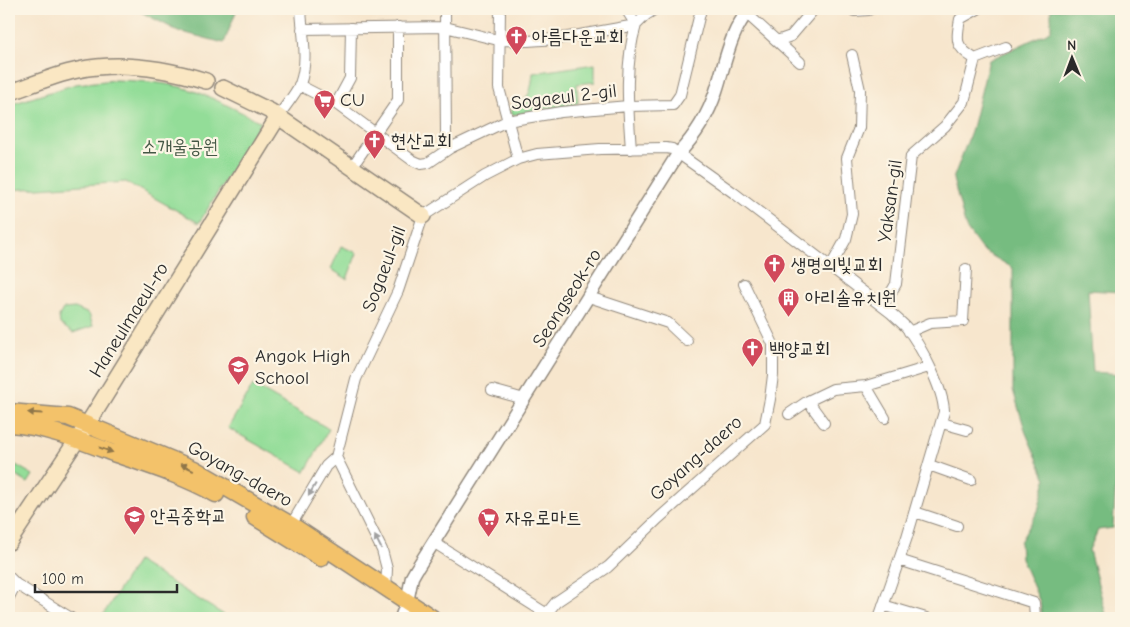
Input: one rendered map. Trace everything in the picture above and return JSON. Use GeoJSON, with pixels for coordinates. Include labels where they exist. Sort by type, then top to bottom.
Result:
{"type":"FeatureCollection","features":[{"type":"Feature","properties":{"kind":"main road"},"geometry":{"type":"LineString","coordinates":[[9,93],[78,70],[100,67],[138,66],[154,68],[206,81]]}},
{"type":"Feature","properties":{"kind":"main road"},"geometry":{"type":"LineString","coordinates":[[223,88],[248,99],[278,117],[423,216]]}},
{"type":"Feature","properties":{"kind":"main road","name":"Haneulmaeul-ro"},"geometry":{"type":"LineString","coordinates":[[9,542],[87,424],[278,117]]}},
{"type":"Feature","properties":{"kind":"main road","name":"Goyang-daero"},"geometry":{"type":"LineString","coordinates":[[9,412],[68,417],[194,470],[291,525],[386,589],[407,613]]}},
{"type":"Feature","properties":{"kind":"main road","name":"Goyang-daero"},"geometry":{"type":"LineString","coordinates":[[9,424],[42,429],[76,440],[152,466],[206,488],[407,613],[432,618]]}},
{"type":"Feature","properties":{"kind":"street"},"geometry":{"type":"LineString","coordinates":[[278,117],[299,85],[304,69],[305,52],[301,9]]}},
{"type":"Feature","properties":{"kind":"street"},"geometry":{"type":"LineString","coordinates":[[445,9],[446,137],[450,148]]}},
{"type":"Feature","properties":{"kind":"street"},"geometry":{"type":"LineString","coordinates":[[500,9],[498,40],[499,88],[518,159]]}},
{"type":"Feature","properties":{"kind":"street"},"geometry":{"type":"LineString","coordinates":[[626,9],[636,25]]}},
{"type":"Feature","properties":{"kind":"street"},"geometry":{"type":"LineString","coordinates":[[302,28],[444,27],[498,40],[527,41],[557,39],[636,25],[655,9]]}},
{"type":"Feature","properties":{"kind":"street","name":"Sogaeul 2-gil"},"geometry":{"type":"LineString","coordinates":[[299,85],[336,104],[412,160],[420,164],[428,163],[450,148],[507,121],[561,112],[628,106],[673,105],[680,95],[701,9]]}},
{"type":"Feature","properties":{"kind":"street"},"geometry":{"type":"LineString","coordinates":[[777,41],[791,36],[814,9]]}},
{"type":"Feature","properties":{"kind":"street"},"geometry":{"type":"LineString","coordinates":[[854,11],[869,9]]}},
{"type":"Feature","properties":{"kind":"street"},"geometry":{"type":"LineString","coordinates":[[978,9],[960,19],[957,37],[962,51],[975,59],[1006,47]]}},
{"type":"Feature","properties":{"kind":"street"},"geometry":{"type":"LineString","coordinates":[[748,11],[800,62]]}},
{"type":"Feature","properties":{"kind":"street","name":"Seongseok-ro"},"geometry":{"type":"LineString","coordinates":[[407,613],[412,577],[433,542],[590,297],[678,154],[693,138],[708,110],[734,35],[748,11]]}},
{"type":"Feature","properties":{"kind":"street","name":"Sogaeul 2-gil"},"geometry":{"type":"LineString","coordinates":[[628,106],[631,44],[636,25]]}},
{"type":"Feature","properties":{"kind":"street"},"geometry":{"type":"LineString","coordinates":[[336,104],[350,78],[351,28]]}},
{"type":"Feature","properties":{"kind":"street"},"geometry":{"type":"LineString","coordinates":[[352,167],[398,100],[398,28]]}},
{"type":"Feature","properties":{"kind":"street"},"geometry":{"type":"LineString","coordinates":[[831,266],[846,239],[852,214],[847,158],[860,128],[860,90],[852,55]]}},
{"type":"Feature","properties":{"kind":"street","name":"Yaksan-gil"},"geometry":{"type":"LineString","coordinates":[[883,306],[896,284],[911,156],[945,126],[964,102],[975,59]]}},
{"type":"Feature","properties":{"kind":"street"},"geometry":{"type":"LineString","coordinates":[[628,106],[631,148]]}},
{"type":"Feature","properties":{"kind":"street","name":"Sogaeul-gil"},"geometry":{"type":"LineString","coordinates":[[336,457],[356,378],[398,291],[407,269],[423,216],[460,191],[518,159],[537,154],[600,149],[666,148],[678,154]]}},
{"type":"Feature","properties":{"kind":"street"},"geometry":{"type":"LineString","coordinates":[[678,154],[734,193],[883,306],[909,332],[929,367],[943,399],[944,412],[942,423],[879,618]]}},
{"type":"Feature","properties":{"kind":"street"},"geometry":{"type":"LineString","coordinates":[[909,332],[930,323],[963,321],[966,269]]}},
{"type":"Feature","properties":{"kind":"street","name":"Goyang-daero"},"geometry":{"type":"LineString","coordinates":[[545,616],[556,602],[608,567],[659,518],[765,424],[773,375],[773,344],[744,284]]}},
{"type":"Feature","properties":{"kind":"street"},"geometry":{"type":"LineString","coordinates":[[590,297],[668,323],[687,340]]}},
{"type":"Feature","properties":{"kind":"street"},"geometry":{"type":"LineString","coordinates":[[789,414],[808,401],[833,389],[866,386],[929,367]]}},
{"type":"Feature","properties":{"kind":"street"},"geometry":{"type":"LineString","coordinates":[[866,386],[885,418]]}},
{"type":"Feature","properties":{"kind":"street"},"geometry":{"type":"LineString","coordinates":[[492,390],[524,399]]}},
{"type":"Feature","properties":{"kind":"street"},"geometry":{"type":"LineString","coordinates":[[808,401],[824,423]]}},
{"type":"Feature","properties":{"kind":"street"},"geometry":{"type":"LineString","coordinates":[[942,423],[968,430]]}},
{"type":"Feature","properties":{"kind":"street"},"geometry":{"type":"LineString","coordinates":[[291,525],[326,466],[336,457],[382,550],[387,568],[386,589]]}},
{"type":"Feature","properties":{"kind":"street"},"geometry":{"type":"LineString","coordinates":[[929,465],[971,480]]}},
{"type":"Feature","properties":{"kind":"street"},"geometry":{"type":"LineString","coordinates":[[914,512],[957,526]]}},
{"type":"Feature","properties":{"kind":"street"},"geometry":{"type":"LineString","coordinates":[[433,542],[545,616]]}},
{"type":"Feature","properties":{"kind":"street"},"geometry":{"type":"LineString","coordinates":[[899,560],[1034,603],[1035,618]]}},
{"type":"Feature","properties":{"kind":"street"},"geometry":{"type":"LineString","coordinates":[[9,597],[12,581],[71,618]]}},
{"type":"Feature","properties":{"kind":"street"},"geometry":{"type":"LineString","coordinates":[[883,605],[926,618]]}},
{"type":"Feature","properties":{"kind":"green space"},"geometry":{"type":"Polygon","coordinates":[[[138,9],[237,9],[224,43],[178,31],[138,9]]]}},
{"type":"Feature","properties":{"kind":"green space"},"geometry":{"type":"Polygon","coordinates":[[[1051,9],[1121,9],[1121,292],[1088,290],[1093,372],[1121,374],[1113,528],[1098,530],[1089,550],[1107,618],[1042,618],[1040,602],[1021,558],[1020,542],[1038,511],[1046,479],[1026,433],[1013,390],[1013,268],[982,250],[966,228],[953,179],[971,132],[989,60],[1051,31],[1051,9]]]}},
{"type":"Feature","properties":{"kind":"green space"},"geometry":{"type":"Polygon","coordinates":[[[595,64],[595,82],[577,84],[578,103],[512,115],[511,106],[522,101],[528,94],[533,73],[595,64]]]}},
{"type":"Feature","properties":{"kind":"green space","name":"소개울공원"},"geometry":{"type":"Polygon","coordinates":[[[115,80],[153,82],[182,87],[209,97],[261,122],[199,223],[126,182],[9,190],[9,105],[76,84],[115,80]]]}},
{"type":"Feature","properties":{"kind":"green space"},"geometry":{"type":"Polygon","coordinates":[[[341,246],[357,253],[347,279],[331,269],[341,246]]]}},
{"type":"Feature","properties":{"kind":"green space"},"geometry":{"type":"Polygon","coordinates":[[[75,308],[89,314],[93,326],[73,333],[60,324],[59,316],[63,309],[75,308]]]}},
{"type":"Feature","properties":{"kind":"green space"},"geometry":{"type":"Polygon","coordinates":[[[253,385],[329,429],[305,472],[228,428],[253,385]]]}},
{"type":"Feature","properties":{"kind":"green space"},"geometry":{"type":"Polygon","coordinates":[[[16,465],[33,475],[28,483],[11,473],[16,465]]]}},
{"type":"Feature","properties":{"kind":"green space"},"geometry":{"type":"Polygon","coordinates":[[[137,561],[229,618],[101,618],[137,561]]]}},
{"type":"Feature","properties":{"kind":"place","name":"아름다운교회"},"geometry":{"type":"Point","coordinates":[516,56]}},
{"type":"Feature","properties":{"kind":"place","name":"CU"},"geometry":{"type":"Point","coordinates":[324,119]}},
{"type":"Feature","properties":{"kind":"place","name":"현산교회"},"geometry":{"type":"Point","coordinates":[375,160]}},
{"type":"Feature","properties":{"kind":"place","name":"생명의빛교회"},"geometry":{"type":"Point","coordinates":[775,284]}},
{"type":"Feature","properties":{"kind":"place","name":"아리솔유치원"},"geometry":{"type":"Point","coordinates":[789,317]}},
{"type":"Feature","properties":{"kind":"place","name":"백양교회"},"geometry":{"type":"Point","coordinates":[753,368]}},
{"type":"Feature","properties":{"kind":"place","name":"Angok High School"},"geometry":{"type":"Point","coordinates":[239,386]}},
{"type":"Feature","properties":{"kind":"place","name":"안곡중학교"},"geometry":{"type":"Point","coordinates":[134,535]}},
{"type":"Feature","properties":{"kind":"place","name":"자유로마트"},"geometry":{"type":"Point","coordinates":[489,537]}}]}
